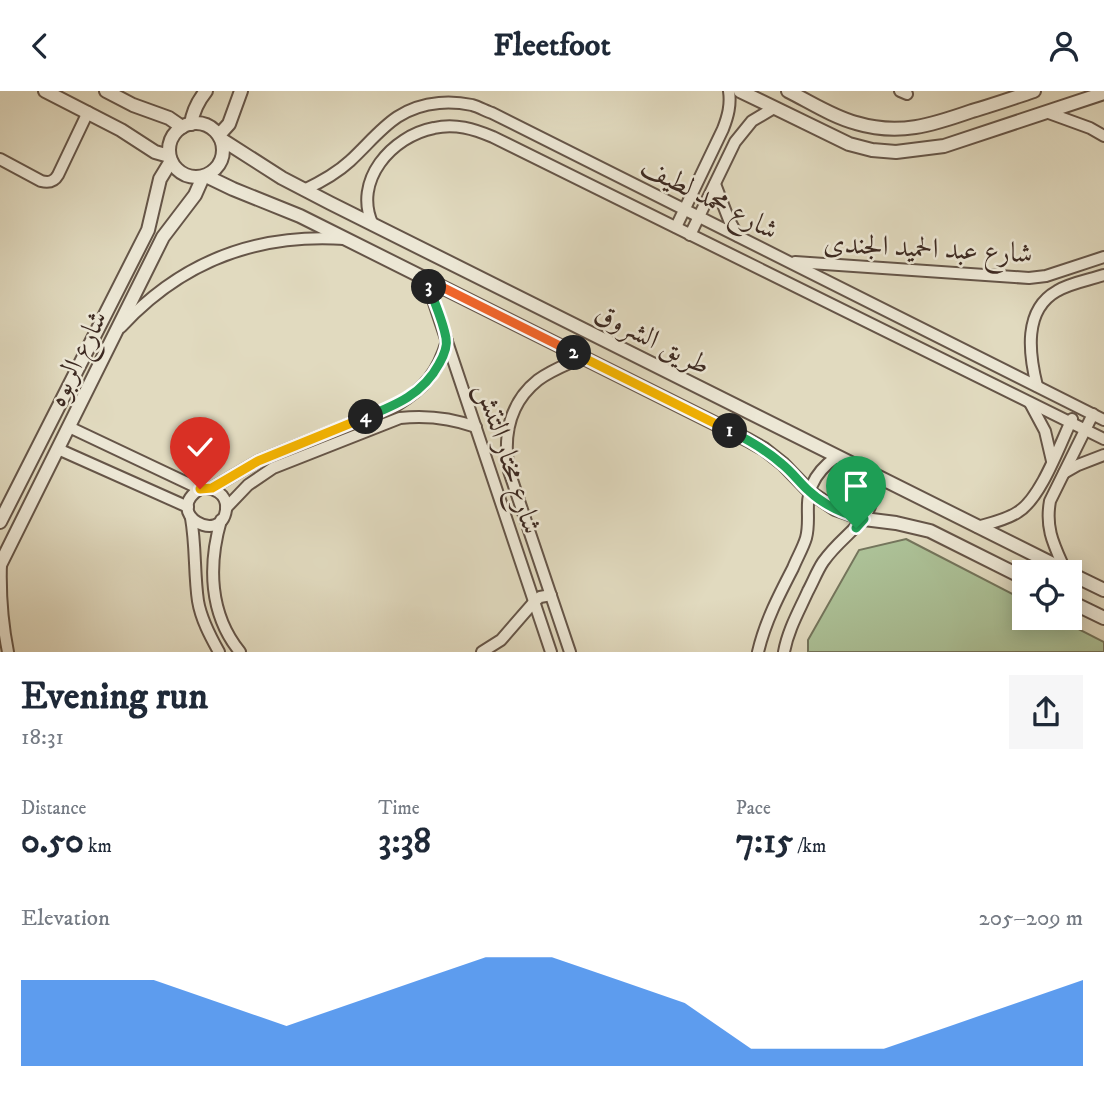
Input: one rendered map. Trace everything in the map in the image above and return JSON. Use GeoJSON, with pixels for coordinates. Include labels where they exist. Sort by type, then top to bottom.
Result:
{"type":"FeatureCollection","features":[{"type":"Feature","properties":{"kind":"street"},"geometry":{"type":"LineString","coordinates":[[45,91],[170,158]]}},
{"type":"Feature","properties":{"kind":"street"},"geometry":{"type":"LineString","coordinates":[[106,91],[133,105],[187,125]]}},
{"type":"Feature","properties":{"kind":"street"},"geometry":{"type":"LineString","coordinates":[[187,125],[195,105],[206,91]]}},
{"type":"Feature","properties":{"kind":"street"},"geometry":{"type":"LineString","coordinates":[[220,137],[229,124],[241,91]]}},
{"type":"Feature","properties":{"kind":"street"},"geometry":{"type":"LineString","coordinates":[[676,227],[723,129],[728,115],[729,91]]}},
{"type":"Feature","properties":{"kind":"street"},"geometry":{"type":"LineString","coordinates":[[740,91],[849,144],[896,152],[944,146],[1104,93]]}},
{"type":"Feature","properties":{"kind":"street"},"geometry":{"type":"LineString","coordinates":[[788,91],[854,123],[898,129],[920,127],[1034,91]]}},
{"type":"Feature","properties":{"kind":"street","name":"شارع محمد لطيف"},"geometry":{"type":"LineString","coordinates":[[304,190],[340,169],[405,111],[427,104],[449,102],[471,105],[492,113],[1104,420]]}},
{"type":"Feature","properties":{"kind":"street"},"geometry":{"type":"LineString","coordinates":[[690,235],[742,131],[752,121],[774,108]]}},
{"type":"Feature","properties":{"kind":"street"},"geometry":{"type":"LineString","coordinates":[[0,159],[41,181],[51,182],[56,179],[88,112]]}},
{"type":"Feature","properties":{"kind":"street"},"geometry":{"type":"LineString","coordinates":[[969,112],[977,136]]}},
{"type":"Feature","properties":{"kind":"street"},"geometry":{"type":"LineString","coordinates":[[1046,113],[1090,128],[1104,136]]}},
{"type":"Feature","properties":{"kind":"street"},"geometry":{"type":"LineString","coordinates":[[187,125],[206,125],[220,137],[223,154],[221,161],[212,172],[204,176],[187,177],[180,173],[170,158],[171,139],[187,125]]}},
{"type":"Feature","properties":{"kind":"street","name":"شارع محمد لطيف"},"geometry":{"type":"LineString","coordinates":[[373,225],[367,210],[367,194],[372,175],[397,145],[414,134],[434,128],[454,126],[474,129],[1104,439]]}},
{"type":"Feature","properties":{"kind":"street","name":"طريق الشروق"},"geometry":{"type":"LineString","coordinates":[[220,137],[304,190],[1044,560]]}},
{"type":"Feature","properties":{"kind":"street","name":"شارع الربوه"},"geometry":{"type":"LineString","coordinates":[[0,522],[148,230],[160,179],[170,158]]}},
{"type":"Feature","properties":{"kind":"street","name":"طريق الشروق"},"geometry":{"type":"LineString","coordinates":[[204,176],[281,207],[347,239],[748,440],[783,464],[810,492],[835,509],[864,519],[930,531],[1012,572]]}},
{"type":"Feature","properties":{"kind":"street","name":"شارع الربوه"},"geometry":{"type":"LineString","coordinates":[[1,564],[163,237],[195,195],[204,176]]}},
{"type":"Feature","properties":{"kind":"street"},"geometry":{"type":"LineString","coordinates":[[715,184],[738,236]]}},
{"type":"Feature","properties":{"kind":"street"},"geometry":{"type":"LineString","coordinates":[[148,230],[163,237]]}},
{"type":"Feature","properties":{"kind":"street"},"geometry":{"type":"LineString","coordinates":[[117,332],[134,313],[164,288],[197,267],[220,257],[270,242],[347,239]]}},
{"type":"Feature","properties":{"kind":"street","name":"شارع عبد الحميد الجندى"},"geometry":{"type":"LineString","coordinates":[[789,262],[1029,278],[1061,272],[1104,257]]}},
{"type":"Feature","properties":{"kind":"street","name":"شارع عبد الحميد الجندى"},"geometry":{"type":"LineString","coordinates":[[1037,386],[1031,336],[1032,322],[1038,309],[1058,290],[1104,275]]}},
{"type":"Feature","properties":{"kind":"street","name":"شارع مختار التتش"},"geometry":{"type":"LineString","coordinates":[[426,279],[551,652]]}},
{"type":"Feature","properties":{"kind":"street"},"geometry":{"type":"LineString","coordinates":[[219,652],[206,628],[198,603],[194,538],[188,507],[193,493],[206,489],[258,461],[397,405],[412,396],[435,372],[447,341]]}},
{"type":"Feature","properties":{"kind":"street","name":"شارع مختار التتش"},"geometry":{"type":"LineString","coordinates":[[570,652],[514,484],[506,451],[507,432],[513,412],[523,395],[537,381],[583,357]]}},
{"type":"Feature","properties":{"kind":"street"},"geometry":{"type":"LineString","coordinates":[[1030,403],[1045,431],[1052,461]]}},
{"type":"Feature","properties":{"kind":"street"},"geometry":{"type":"LineString","coordinates":[[977,527],[1006,518],[1030,503],[1038,492],[1078,407]]}},
{"type":"Feature","properties":{"kind":"street"},"geometry":{"type":"LineString","coordinates":[[1063,560],[1049,529],[1050,501],[1093,414]]}},
{"type":"Feature","properties":{"kind":"street"},"geometry":{"type":"LineString","coordinates":[[240,652],[223,624],[216,603],[212,565],[217,535],[226,508],[247,485],[273,468],[400,418],[447,418],[476,427]]}},
{"type":"Feature","properties":{"kind":"street"},"geometry":{"type":"LineString","coordinates":[[69,427],[222,495],[226,508]]}},
{"type":"Feature","properties":{"kind":"street"},"geometry":{"type":"LineString","coordinates":[[58,449],[188,507]]}},
{"type":"Feature","properties":{"kind":"street"},"geometry":{"type":"LineString","coordinates":[[1064,473],[1104,455]]}},
{"type":"Feature","properties":{"kind":"street"},"geometry":{"type":"LineString","coordinates":[[758,652],[770,614],[806,541],[810,492],[817,475],[836,457]]}},
{"type":"Feature","properties":{"kind":"street"},"geometry":{"type":"LineString","coordinates":[[784,652],[791,627],[821,565],[869,512],[875,495],[876,477]]}},
{"type":"Feature","properties":{"kind":"street"},"geometry":{"type":"LineString","coordinates":[[496,489],[514,484]]}},
{"type":"Feature","properties":{"kind":"street"},"geometry":{"type":"LineString","coordinates":[[9,505],[26,513]]}},
{"type":"Feature","properties":{"kind":"street"},"geometry":{"type":"LineString","coordinates":[[191,519],[202,526],[216,524],[221,520]]}},
{"type":"Feature","properties":{"kind":"street"},"geometry":{"type":"LineString","coordinates":[[1,564],[2,616],[8,652]]}},
{"type":"Feature","properties":{"kind":"street","name":"طريق الشروق"},"geometry":{"type":"LineString","coordinates":[[1082,579],[1104,590]]}},
{"type":"Feature","properties":{"kind":"street"},"geometry":{"type":"LineString","coordinates":[[482,652],[501,640],[540,597],[551,595]]}},
{"type":"Feature","properties":{"kind":"street"},"geometry":{"type":"LineString","coordinates":[[1082,607],[1104,618]]}},
{"type":"Feature","properties":{"kind":"green space"},"geometry":{"type":"Polygon","coordinates":[[[906,539],[1012,594],[1012,630],[1080,630],[1104,642],[1104,652],[808,652],[808,640],[859,550],[906,539]]]}},
{"type":"Feature","properties":{"kind":"route"},"geometry":{"type":"LineString","coordinates":[[200,489],[212,488],[258,461],[397,405],[424,385],[443,357],[447,341],[426,279],[764,449],[821,501],[849,515],[864,519],[856,528]]}}]}
